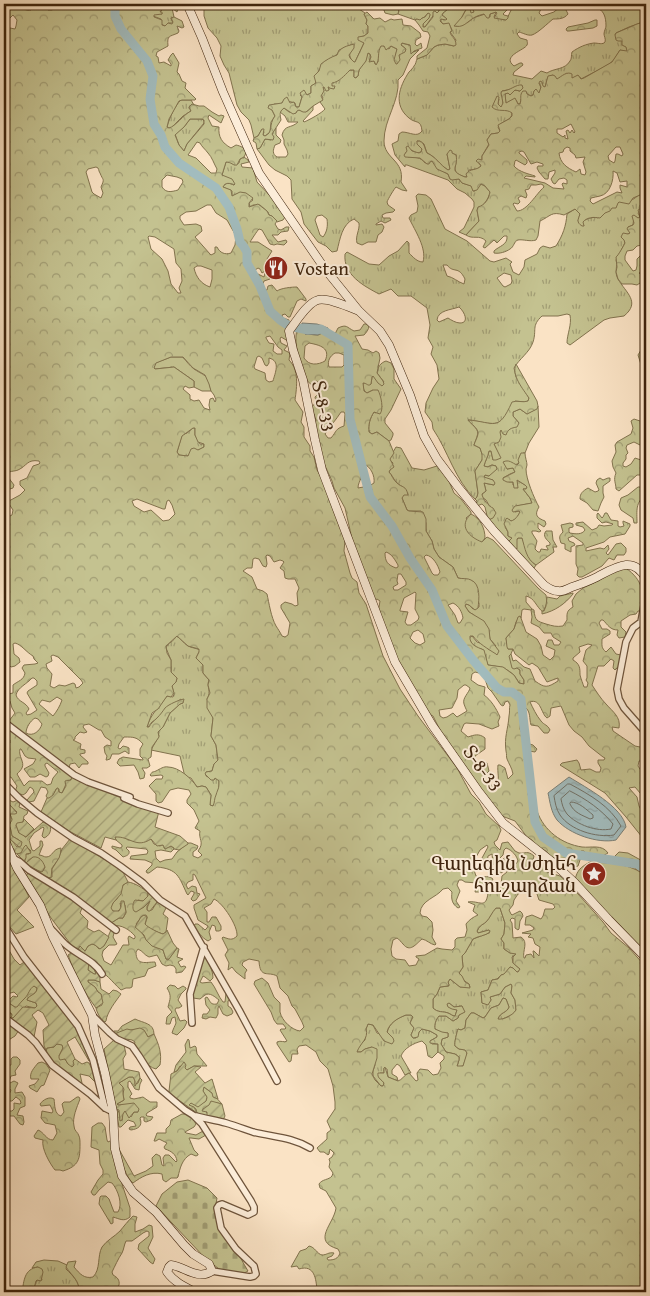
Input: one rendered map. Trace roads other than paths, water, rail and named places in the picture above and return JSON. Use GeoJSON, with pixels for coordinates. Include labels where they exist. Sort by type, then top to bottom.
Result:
{"type":"FeatureCollection","features":[{"type":"Feature","properties":{"kind":"street"},"geometry":{"type":"LineString","coordinates":[[186,4],[259,173],[325,269],[359,311],[380,331],[389,345],[410,395],[424,436],[437,459],[458,487],[494,531],[550,589],[560,592],[626,564],[636,566],[646,579]]}},
{"type":"Feature","properties":{"kind":"street","name":"Տ-8-33"},"geometry":{"type":"LineString","coordinates":[[359,311],[327,300],[317,300],[307,307],[289,331],[322,470],[395,662],[432,725],[503,823],[574,882],[646,958]]}},
{"type":"Feature","properties":{"kind":"street"},"geometry":{"type":"LineString","coordinates":[[646,594],[641,622],[633,628],[626,642],[617,689],[619,700],[624,708],[646,733]]}},
{"type":"Feature","properties":{"kind":"street"},"geometry":{"type":"LineString","coordinates":[[4,722],[74,776],[130,797]]}},
{"type":"Feature","properties":{"kind":"street"},"geometry":{"type":"LineString","coordinates":[[4,783],[37,813],[73,838],[120,866],[143,883],[160,900],[185,916],[277,1081]]}},
{"type":"Feature","properties":{"kind":"street"},"geometry":{"type":"LineString","coordinates":[[109,790],[122,798],[168,814]]}},
{"type":"Feature","properties":{"kind":"street"},"geometry":{"type":"LineString","coordinates":[[4,838],[18,868],[40,905],[53,937],[92,1015],[113,1112],[115,1149],[122,1176],[132,1192],[156,1212],[193,1254],[210,1264],[212,1270]]}},
{"type":"Feature","properties":{"kind":"street"},"geometry":{"type":"LineString","coordinates":[[4,851],[29,870],[73,897],[116,930]]}},
{"type":"Feature","properties":{"kind":"street"},"geometry":{"type":"LineString","coordinates":[[4,925],[24,957],[78,1026],[94,1060],[104,1108]]}},
{"type":"Feature","properties":{"kind":"street"},"geometry":{"type":"LineString","coordinates":[[48,926],[65,944],[100,969],[102,974]]}},
{"type":"Feature","properties":{"kind":"street"},"geometry":{"type":"LineString","coordinates":[[192,1023],[190,994],[204,947]]}},
{"type":"Feature","properties":{"kind":"street"},"geometry":{"type":"LineString","coordinates":[[92,1015],[118,1039],[132,1046],[159,1088],[185,1110],[208,1120],[224,1122],[254,1132],[298,1141],[310,1148]]}},
{"type":"Feature","properties":{"kind":"street"},"geometry":{"type":"LineString","coordinates":[[4,1017],[36,1042],[52,1066],[90,1094],[104,1108],[113,1112]]}},
{"type":"Feature","properties":{"kind":"street"},"geometry":{"type":"LineString","coordinates":[[194,1115],[211,1138],[254,1207],[254,1212],[248,1215],[222,1204],[218,1205],[217,1208],[221,1228],[236,1249],[254,1266],[256,1271],[254,1276],[250,1278],[241,1277],[212,1270]]}},
{"type":"Feature","properties":{"kind":"street"},"geometry":{"type":"LineString","coordinates":[[196,1292],[178,1283],[171,1277],[167,1272],[169,1267],[174,1265],[201,1274],[207,1274],[212,1270]]}},
{"type":"Feature","properties":{"kind":"water"},"geometry":{"type":"Polygon","coordinates":[[[302,323],[317,324],[328,328],[328,330],[318,335],[305,334],[301,329],[302,323]]]}},
{"type":"Feature","properties":{"kind":"water"},"geometry":{"type":"Polygon","coordinates":[[[569,777],[602,798],[618,812],[626,827],[616,840],[601,841],[584,837],[569,830],[557,820],[552,810],[548,793],[569,777]]]}},
{"type":"Feature","properties":{"kind":"waterway"},"geometry":{"type":"LineString","coordinates":[[115,4],[115,16],[121,29],[147,61],[153,76],[150,99],[154,124],[161,135],[165,147],[179,163],[216,188],[229,207],[240,242],[247,252],[247,263],[260,286],[270,311],[289,326],[308,330],[321,329],[348,345],[350,419],[370,497],[392,526],[410,558],[432,590],[447,626],[497,688],[504,692],[512,692],[521,699],[535,822],[543,837],[566,853],[637,864],[646,870]]}},
{"type":"Feature","properties":{"kind":"place","name":"Vostan"},"geometry":{"type":"Point","coordinates":[276,268]}},
{"type":"Feature","properties":{"kind":"place","name":"Գարեգին Նժդեհ հուշարձան"},"geometry":{"type":"Point","coordinates":[594,874]}}]}
